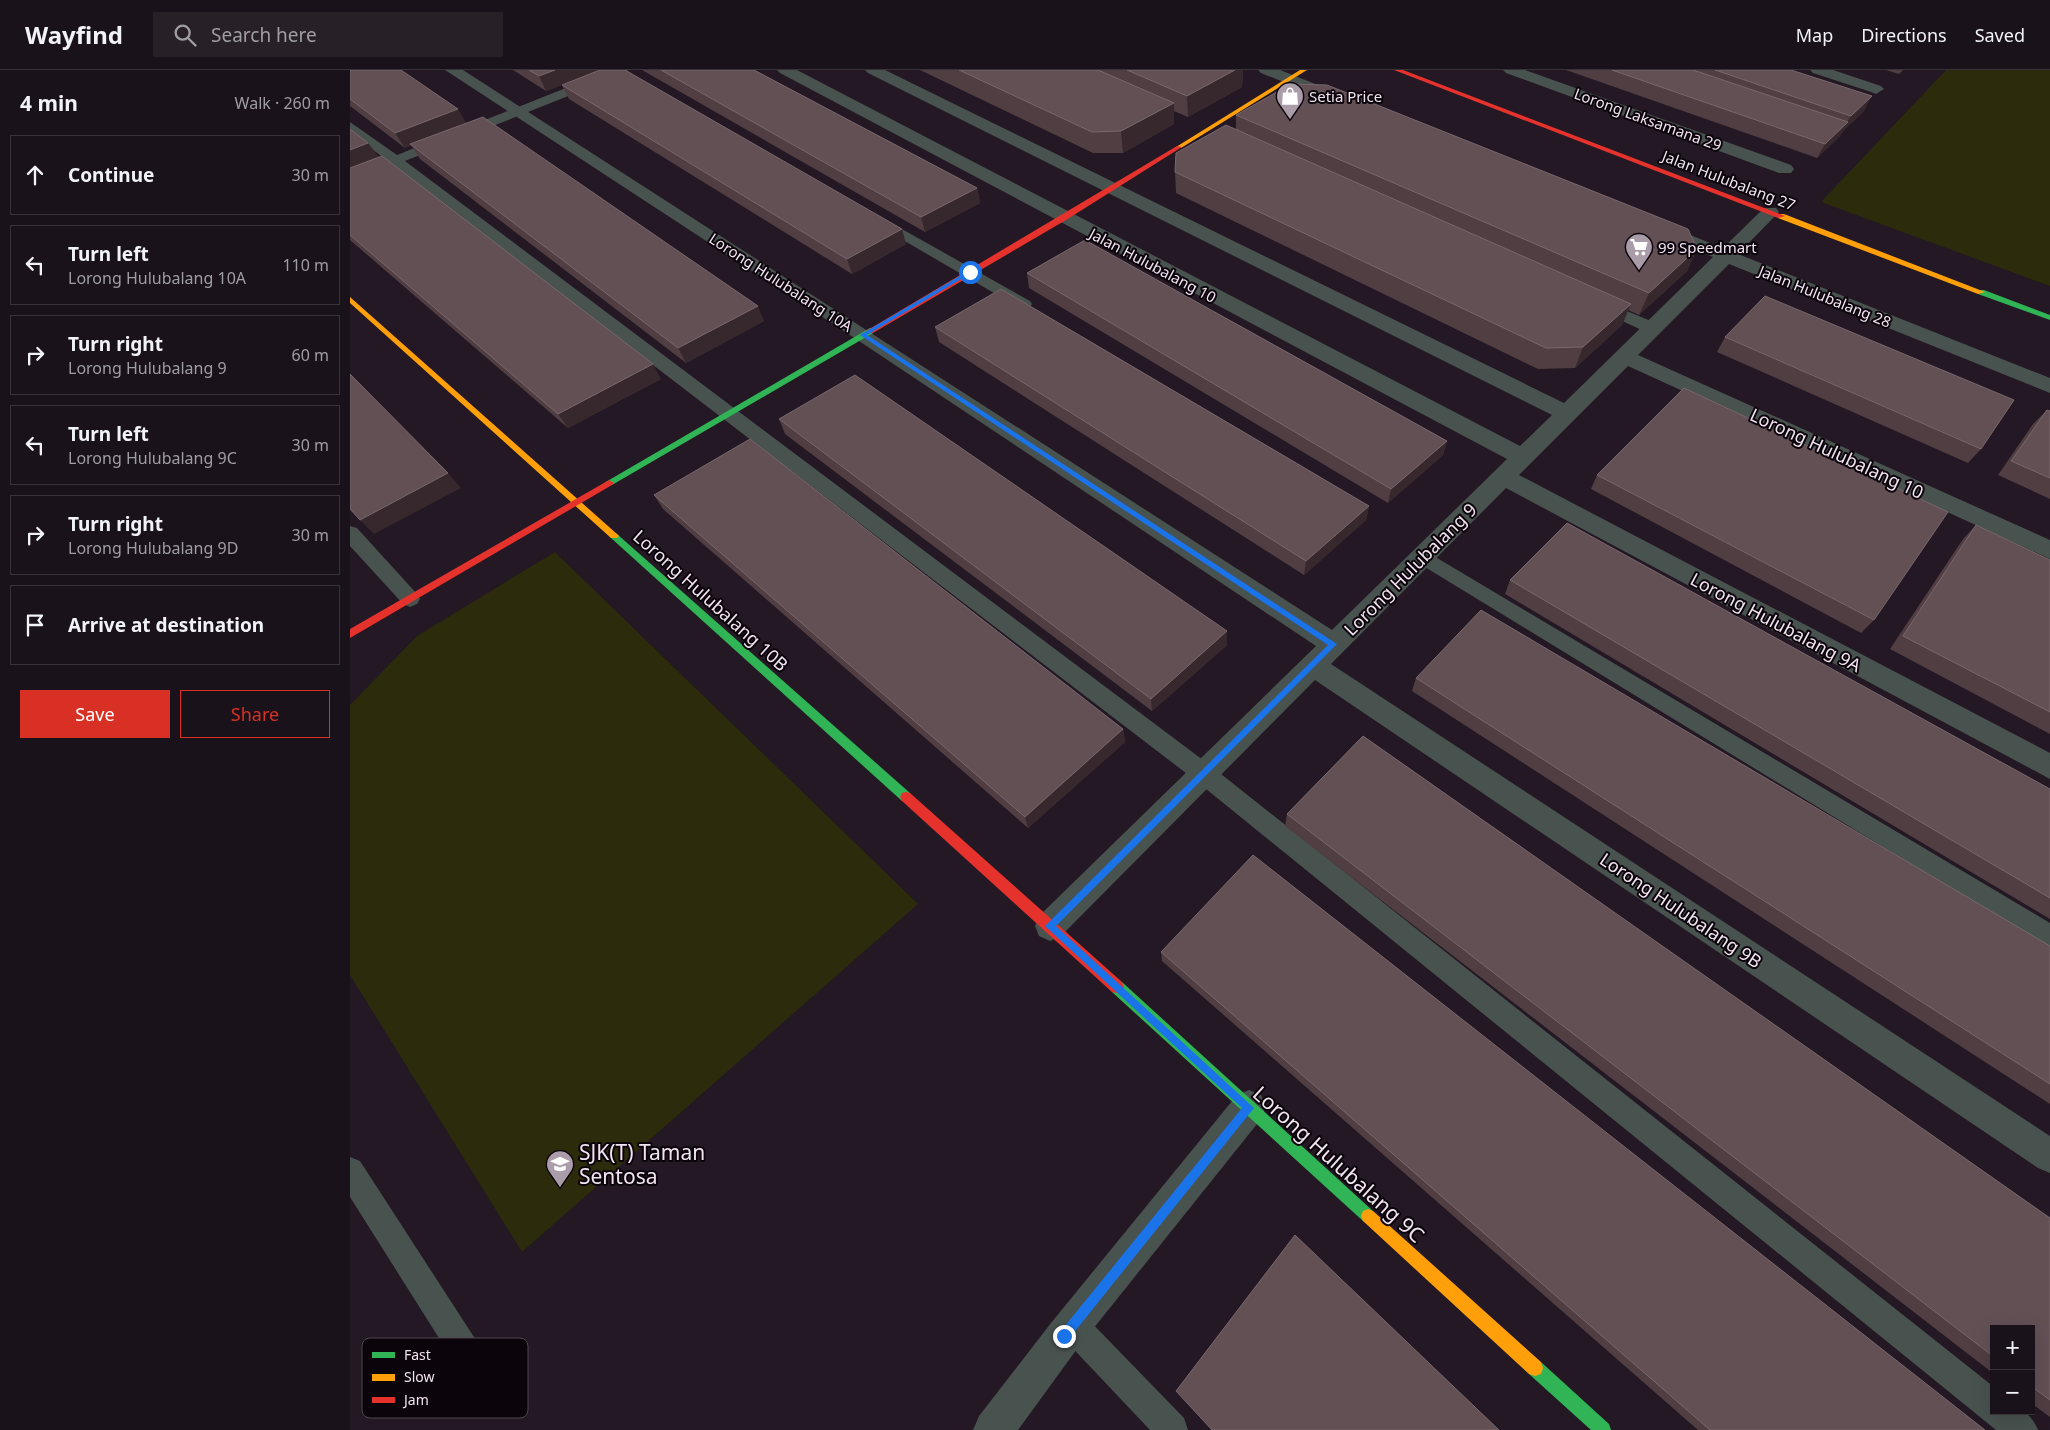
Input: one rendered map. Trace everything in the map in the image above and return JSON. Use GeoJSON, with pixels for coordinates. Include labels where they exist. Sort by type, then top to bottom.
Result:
{"type":"FeatureCollection","features":[{"type":"Feature","properties":{"kind":"street","name":"Lorong Hulubalang 10A"},"geometry":{"type":"LineString","coordinates":[[453,70],[863,335],[1333,644]]}},
{"type":"Feature","properties":{"kind":"street","name":"Jalan Hulubalang 10"},"geometry":{"type":"LineString","coordinates":[[785,70],[1522,458]]}},
{"type":"Feature","properties":{"kind":"street"},"geometry":{"type":"LineString","coordinates":[[873,70],[1567,413]]}},
{"type":"Feature","properties":{"kind":"street"},"geometry":{"type":"LineString","coordinates":[[1266,70],[1296,75],[1353,105]]}},
{"type":"Feature","properties":{"kind":"street","name":"Jalan Hulubalang 27"},"geometry":{"type":"LineString","coordinates":[[1397,70],[2050,318]]}},
{"type":"Feature","properties":{"kind":"street","name":"Lorong Laksamana 29"},"geometry":{"type":"LineString","coordinates":[[1511,70],[1785,169]]}},
{"type":"Feature","properties":{"kind":"street"},"geometry":{"type":"LineString","coordinates":[[1818,70],[1876,88]]}},
{"type":"Feature","properties":{"kind":"street"},"geometry":{"type":"LineString","coordinates":[[350,634],[1063,218],[1296,75]]}},
{"type":"Feature","properties":{"kind":"street","name":"Lorong Hulubalang 9"},"geometry":{"type":"LineString","coordinates":[[1050,926],[1770,212]]}},
{"type":"Feature","properties":{"kind":"street","name":"Jalan Hulubalang 28"},"geometry":{"type":"LineString","coordinates":[[1644,223],[2050,386]]}},
{"type":"Feature","properties":{"kind":"street","name":"Lorong Hulubalang 10B"},"geometry":{"type":"LineString","coordinates":[[350,299],[1050,926]]}},
{"type":"Feature","properties":{"kind":"street","name":"Lorong Hulubalang 10"},"geometry":{"type":"LineString","coordinates":[[1624,356],[2050,550]]}},
{"type":"Feature","properties":{"kind":"street","name":"Lorong Hulubalang 9A"},"geometry":{"type":"LineString","coordinates":[[1503,476],[2050,767]]}},
{"type":"Feature","properties":{"kind":"street","name":"Lorong Hulubalang 9B"},"geometry":{"type":"LineString","coordinates":[[1312,665],[2050,1156]]}},
{"type":"Feature","properties":{"kind":"street","name":"Lorong Hulubalang 9C"},"geometry":{"type":"LineString","coordinates":[[1050,926],[1603,1430]]}},
{"type":"Feature","properties":{"kind":"street"},"geometry":{"type":"LineString","coordinates":[[993,1430],[1249,1108]]}},
{"type":"Feature","properties":{"kind":"lane"},"geometry":{"type":"LineString","coordinates":[[350,178],[621,70],[638,80]]}},
{"type":"Feature","properties":{"kind":"lane"},"geometry":{"type":"LineString","coordinates":[[350,126],[1203,773],[1990,1405]]}},
{"type":"Feature","properties":{"kind":"lane"},"geometry":{"type":"LineString","coordinates":[[1210,128],[1228,136]]}},
{"type":"Feature","properties":{"kind":"lane"},"geometry":{"type":"LineString","coordinates":[[868,213],[1038,312]]}},
{"type":"Feature","properties":{"kind":"lane"},"geometry":{"type":"LineString","coordinates":[[1589,300],[1652,328]]}},
{"type":"Feature","properties":{"kind":"lane"},"geometry":{"type":"LineString","coordinates":[[350,533],[410,599]]}},
{"type":"Feature","properties":{"kind":"lane"},"geometry":{"type":"LineString","coordinates":[[1422,556],[2050,938]]}},
{"type":"Feature","properties":{"kind":"lane"},"geometry":{"type":"LineString","coordinates":[[350,1171],[457,1338]]}},
{"type":"Feature","properties":{"kind":"lane"},"geometry":{"type":"LineString","coordinates":[[1074,1327],[1172,1430]]}},
{"type":"Feature","properties":{"kind":"lane"},"geometry":{"type":"LineString","coordinates":[[2003,1415],[2022,1430]]}},
{"type":"Feature","properties":{"kind":"shaded area"},"geometry":{"type":"Polygon","coordinates":[[[1946,70],[2050,70],[2050,286],[1821,202],[1946,70]]]}},
{"type":"Feature","properties":{"kind":"shaded area","name":"SJK(T) Taman Sentosa"},"geometry":{"type":"Polygon","coordinates":[[[555,552],[918,904],[522,1252],[350,975],[350,705],[417,636],[555,552]]]}},
{"type":"Feature","properties":{"kind":"building"},"geometry":{"type":"Polygon","coordinates":[[[350,70],[401,70],[458,109],[395,133],[350,99],[350,70]]]}},
{"type":"Feature","properties":{"kind":"building"},"geometry":{"type":"Polygon","coordinates":[[[529,70],[555,70],[539,76],[529,70]]]}},
{"type":"Feature","properties":{"kind":"building"},"geometry":{"type":"Polygon","coordinates":[[[600,70],[625,70],[902,229],[847,259],[562,85],[600,70]]]}},
{"type":"Feature","properties":{"kind":"building"},"geometry":{"type":"Polygon","coordinates":[[[661,70],[754,70],[977,188],[921,217],[661,70]]]}},
{"type":"Feature","properties":{"kind":"building"},"geometry":{"type":"Polygon","coordinates":[[[959,70],[1098,70],[1174,103],[1121,131],[1092,132],[959,70]]]}},
{"type":"Feature","properties":{"kind":"building"},"geometry":{"type":"Polygon","coordinates":[[[1127,70],[1235,70],[1187,96],[1127,70]]]}},
{"type":"Feature","properties":{"kind":"building"},"geometry":{"type":"Polygon","coordinates":[[[1612,70],[1693,70],[1848,122],[1825,144],[1612,70]]]}},
{"type":"Feature","properties":{"kind":"building"},"geometry":{"type":"Polygon","coordinates":[[[1715,70],[1791,70],[1872,96],[1851,116],[1715,70]]]}},
{"type":"Feature","properties":{"kind":"building"},"geometry":{"type":"Polygon","coordinates":[[[1291,84],[1327,85],[1688,229],[1697,249],[1649,293],[1236,115],[1291,84]]]}},
{"type":"Feature","properties":{"kind":"building"},"geometry":{"type":"Polygon","coordinates":[[[483,117],[758,306],[678,348],[410,144],[483,117]]]}},
{"type":"Feature","properties":{"kind":"building"},"geometry":{"type":"Polygon","coordinates":[[[1226,125],[1631,304],[1583,347],[1546,348],[1175,172],[1176,153],[1226,125]]]}},
{"type":"Feature","properties":{"kind":"building"},"geometry":{"type":"Polygon","coordinates":[[[350,129],[368,143],[350,150],[350,129]]]}},
{"type":"Feature","properties":{"kind":"building"},"geometry":{"type":"Polygon","coordinates":[[[382,156],[653,364],[558,414],[350,235],[350,168],[382,156]]]}},
{"type":"Feature","properties":{"kind":"building"},"geometry":{"type":"Polygon","coordinates":[[[1085,240],[1447,441],[1391,489],[1027,273],[1085,240]]]}},
{"type":"Feature","properties":{"kind":"building"},"geometry":{"type":"Polygon","coordinates":[[[1001,289],[1369,506],[1306,561],[935,327],[1001,289]]]}},
{"type":"Feature","properties":{"kind":"building"},"geometry":{"type":"Polygon","coordinates":[[[1765,296],[2014,400],[1981,449],[1725,337],[1765,296]]]}},
{"type":"Feature","properties":{"kind":"building"},"geometry":{"type":"Polygon","coordinates":[[[350,374],[448,473],[360,520],[350,509],[350,374]]]}},
{"type":"Feature","properties":{"kind":"building"},"geometry":{"type":"Polygon","coordinates":[[[855,375],[1227,631],[1151,699],[779,419],[855,375]]]}},
{"type":"Feature","properties":{"kind":"building"},"geometry":{"type":"Polygon","coordinates":[[[1684,388],[1948,512],[1874,620],[1597,475],[1684,388]]]}},
{"type":"Feature","properties":{"kind":"building"},"geometry":{"type":"Polygon","coordinates":[[[2047,410],[2050,411],[2050,478],[2011,461],[2047,410]]]}},
{"type":"Feature","properties":{"kind":"building"},"geometry":{"type":"Polygon","coordinates":[[[750,439],[1123,729],[1025,817],[654,495],[750,439]]]}},
{"type":"Feature","properties":{"kind":"building"},"geometry":{"type":"Polygon","coordinates":[[[1567,523],[2050,789],[2050,898],[1510,580],[1567,523]]]}},
{"type":"Feature","properties":{"kind":"building"},"geometry":{"type":"Polygon","coordinates":[[[1976,525],[2050,560],[2050,712],[1903,636],[1976,525]]]}},
{"type":"Feature","properties":{"kind":"building"},"geometry":{"type":"Polygon","coordinates":[[[1481,610],[2050,946],[2050,1084],[1416,678],[1481,610]]]}},
{"type":"Feature","properties":{"kind":"building"},"geometry":{"type":"Polygon","coordinates":[[[1363,736],[2050,1218],[2050,1400],[2035,1389],[2035,1325],[1990,1325],[1990,1354],[1287,814],[1363,736]]]}},
{"type":"Feature","properties":{"kind":"building"},"geometry":{"type":"Polygon","coordinates":[[[1253,855],[1985,1430],[1710,1430],[1161,952],[1253,855]]]}},
{"type":"Feature","properties":{"kind":"building"},"geometry":{"type":"Polygon","coordinates":[[[1295,1235],[1499,1430],[1212,1430],[1176,1391],[1295,1235]]]}},
{"type":"Feature","properties":{"kind":"traffic: fast"},"geometry":{"type":"LineString","coordinates":[[1981,292],[2050,318]]}},
{"type":"Feature","properties":{"kind":"traffic: fast"},"geometry":{"type":"LineString","coordinates":[[609,483],[870,331]]}},
{"type":"Feature","properties":{"kind":"traffic: fast"},"geometry":{"type":"LineString","coordinates":[[614,536],[906,797]]}},
{"type":"Feature","properties":{"kind":"traffic: fast"},"geometry":{"type":"LineString","coordinates":[[1117,987],[1368,1216]]}},
{"type":"Feature","properties":{"kind":"traffic: fast"},"geometry":{"type":"LineString","coordinates":[[1535,1368],[1603,1430]]}},
{"type":"Feature","properties":{"kind":"traffic: slow"},"geometry":{"type":"LineString","coordinates":[[1179,147],[1304,70]]}},
{"type":"Feature","properties":{"kind":"traffic: slow"},"geometry":{"type":"LineString","coordinates":[[1781,216],[1981,292]]}},
{"type":"Feature","properties":{"kind":"traffic: slow"},"geometry":{"type":"LineString","coordinates":[[350,299],[614,536]]}},
{"type":"Feature","properties":{"kind":"traffic: slow"},"geometry":{"type":"LineString","coordinates":[[1368,1216],[1535,1368]]}},
{"type":"Feature","properties":{"kind":"traffic: jam"},"geometry":{"type":"LineString","coordinates":[[1397,70],[1781,216]]}},
{"type":"Feature","properties":{"kind":"traffic: jam"},"geometry":{"type":"LineString","coordinates":[[870,331],[1063,218],[1179,147]]}},
{"type":"Feature","properties":{"kind":"traffic: jam"},"geometry":{"type":"LineString","coordinates":[[350,634],[609,483]]}},
{"type":"Feature","properties":{"kind":"traffic: jam"},"geometry":{"type":"LineString","coordinates":[[906,797],[1117,987]]}},
{"type":"Feature","properties":{"kind":"place","name":"Setia Price"},"geometry":{"type":"Point","coordinates":[1290,120]}},
{"type":"Feature","properties":{"kind":"place","name":"99 Speedmart"},"geometry":{"type":"Point","coordinates":[1639,271]}},
{"type":"Feature","properties":{"kind":"place","name":"SJK(T) Taman Sentosa"},"geometry":{"type":"Point","coordinates":[560,1188]}},
{"type":"Feature","properties":{"kind":"route"},"geometry":{"type":"LineString","coordinates":[[970,272],[863,335],[1333,644],[1050,926],[1249,1108],[1074,1327],[1064,1336]]}}]}
